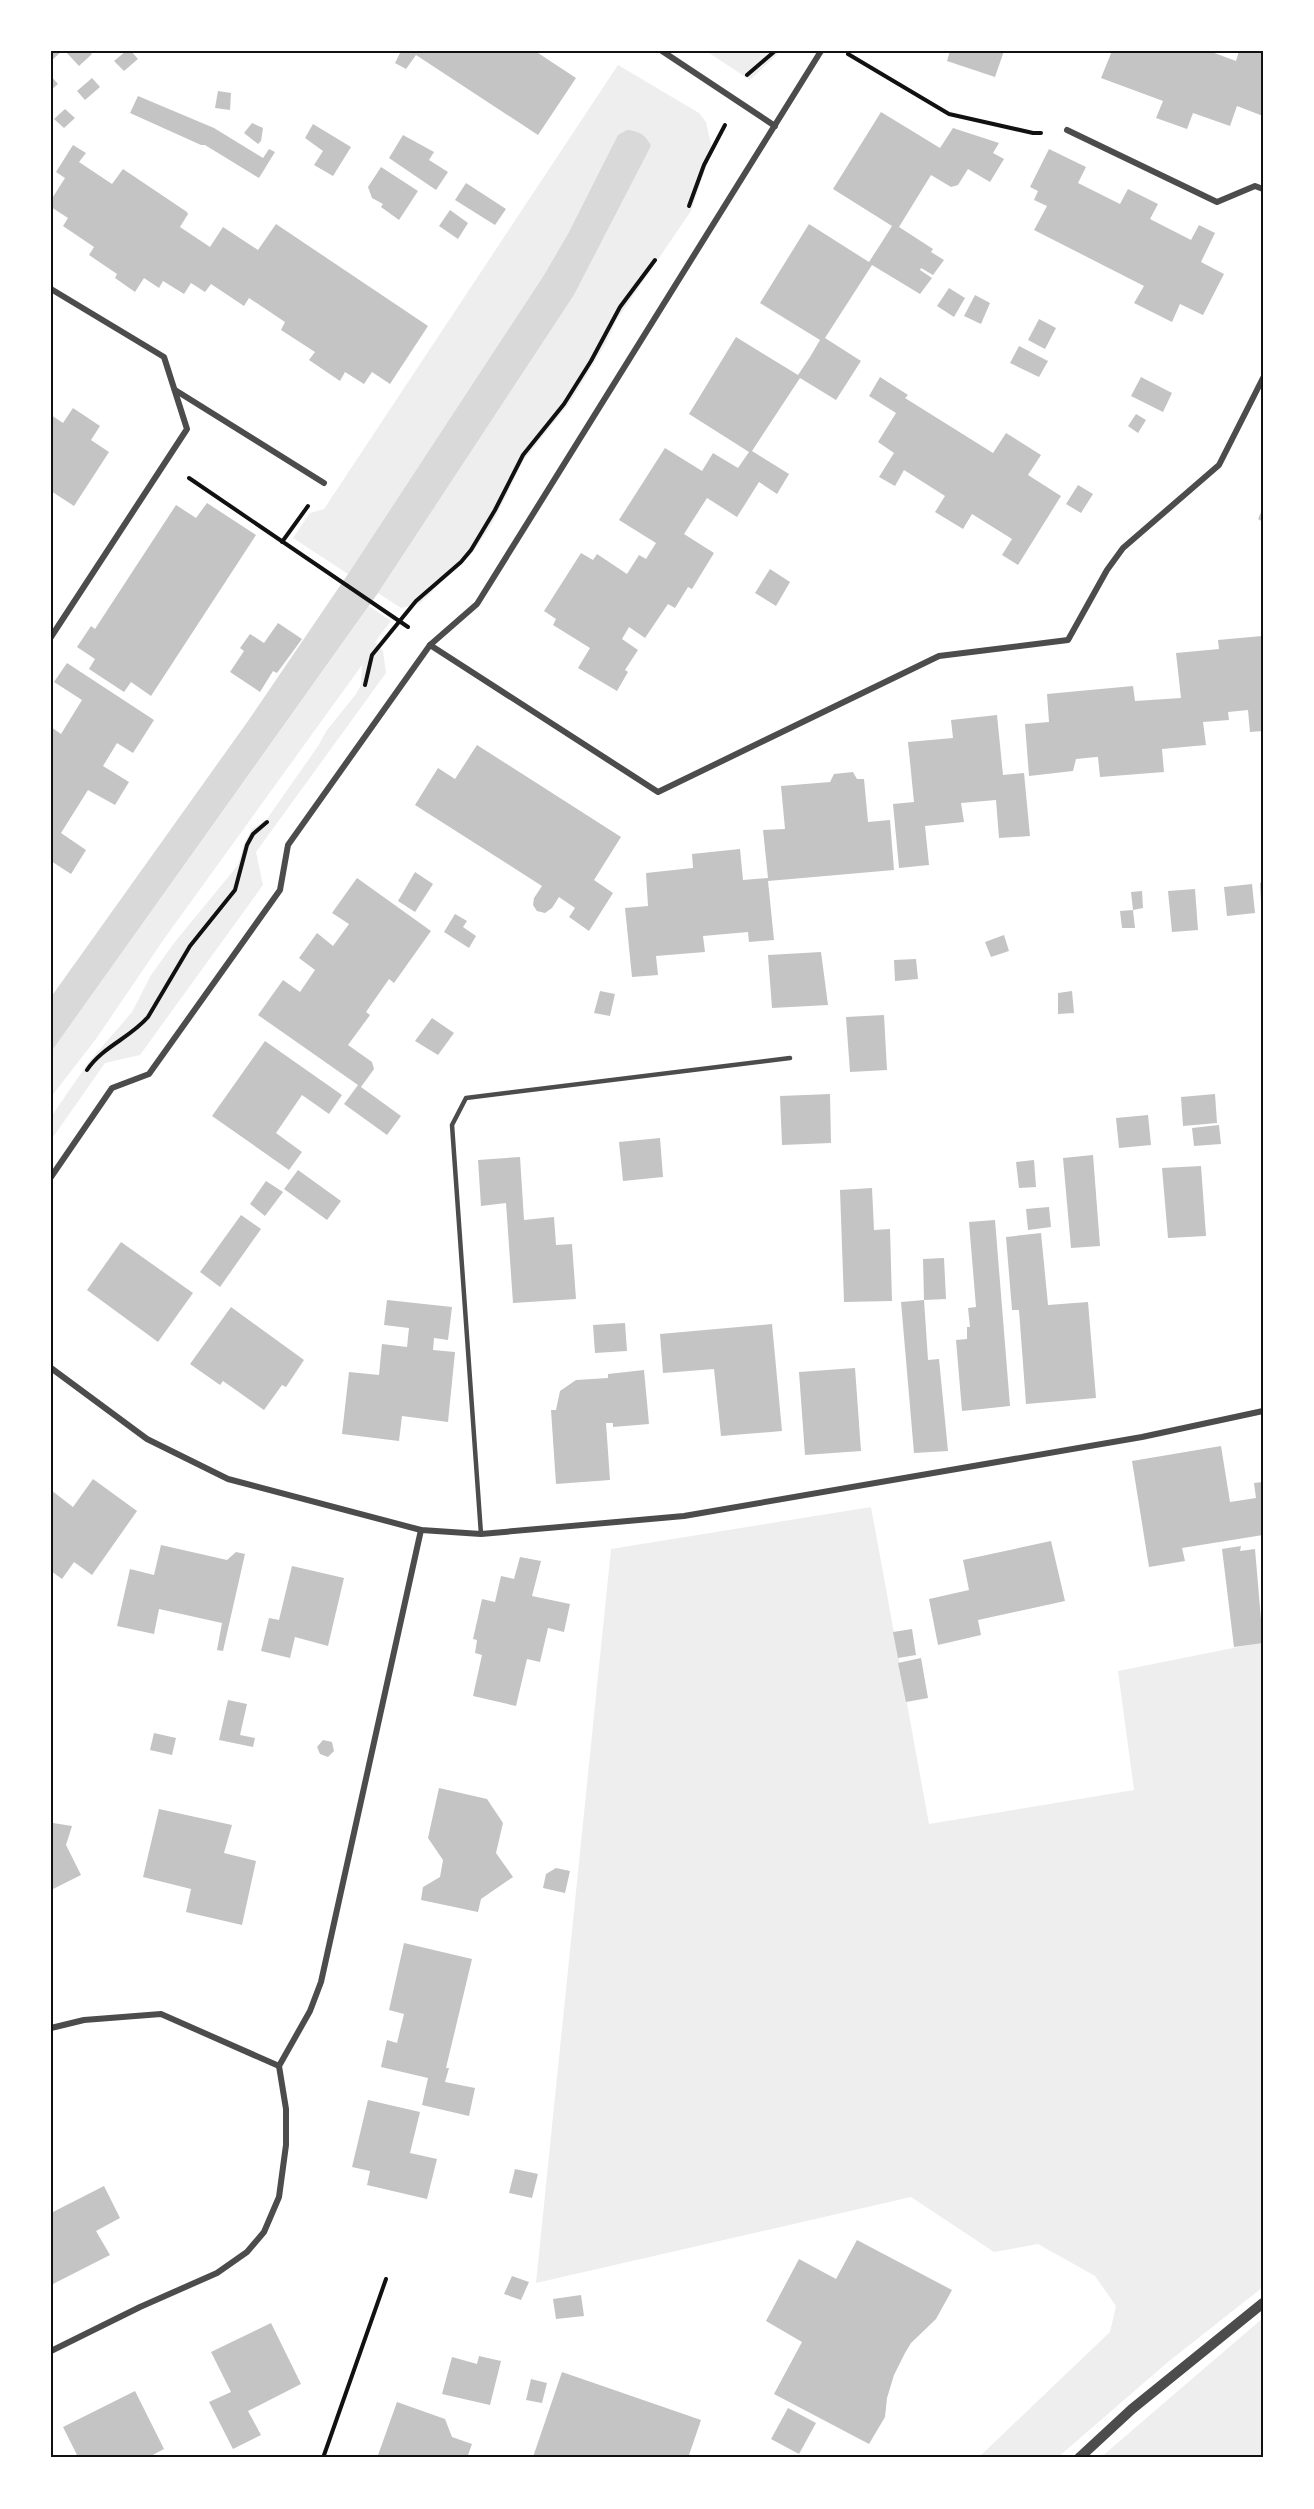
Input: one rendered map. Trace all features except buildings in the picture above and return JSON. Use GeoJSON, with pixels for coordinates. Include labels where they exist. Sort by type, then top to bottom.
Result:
{"type":"FeatureCollection","features":[{"type":"Feature","properties":{"kind":"street"},"geometry":{"type":"LineString","coordinates":[[662,51],[775,126]]}},
{"type":"Feature","properties":{"kind":"street"},"geometry":{"type":"LineString","coordinates":[[51,1177],[112,1088],[149,1074],[280,890],[288,845],[430,645],[477,604],[821,51]]}},
{"type":"Feature","properties":{"kind":"street"},"geometry":{"type":"LineString","coordinates":[[1066,130],[1217,202],[1255,186],[1263,189]]}},
{"type":"Feature","properties":{"kind":"street"},"geometry":{"type":"LineString","coordinates":[[51,289],[164,357],[187,429],[51,636]]}},
{"type":"Feature","properties":{"kind":"street"},"geometry":{"type":"LineString","coordinates":[[430,645],[658,792],[939,656],[1068,640],[1107,570],[1123,548],[1219,465],[1263,378]]}},
{"type":"Feature","properties":{"kind":"street"},"geometry":{"type":"LineString","coordinates":[[175,390],[324,483]]}},
{"type":"Feature","properties":{"kind":"street"},"geometry":{"type":"LineString","coordinates":[[51,1368],[147,1439],[228,1479],[421,1530],[481,1534],[684,1516],[1142,1437],[1263,1411]]}},
{"type":"Feature","properties":{"kind":"street"},"geometry":{"type":"LineString","coordinates":[[51,2351],[130,2312],[217,2274],[247,2252],[264,2232],[279,2197],[286,2145],[286,2109],[279,2066],[310,2011],[321,1982],[421,1530]]}},
{"type":"Feature","properties":{"kind":"street"},"geometry":{"type":"LineString","coordinates":[[51,2028],[84,2020],[161,2014],[279,2066]]}},
{"type":"Feature","properties":{"kind":"street"},"geometry":{"type":"LineString","coordinates":[[1079,2458],[1132,2409],[1263,2302]]}},
{"type":"Feature","properties":{"kind":"lane"},"geometry":{"type":"LineString","coordinates":[[481,1534],[452,1125],[466,1098],[790,1058]]}},
{"type":"Feature","properties":{"kind":"path"},"geometry":{"type":"LineString","coordinates":[[688,210],[704,165],[723,131],[733,98],[744,78],[775,51]]}},
{"type":"Feature","properties":{"kind":"path"},"geometry":{"type":"LineString","coordinates":[[843,51],[949,114],[1033,134],[1066,130]]}},
{"type":"Feature","properties":{"kind":"path"},"geometry":{"type":"LineString","coordinates":[[362,694],[372,655],[416,601],[461,562],[471,550],[495,510],[523,455],[564,404],[591,361],[620,307],[658,255]]}},
{"type":"Feature","properties":{"kind":"path"},"geometry":{"type":"LineString","coordinates":[[165,462],[388,611]]}},
{"type":"Feature","properties":{"kind":"path"},"geometry":{"type":"LineString","coordinates":[[282,542],[324,483]]}},
{"type":"Feature","properties":{"kind":"path"},"geometry":{"type":"LineString","coordinates":[[82,1079],[99,1055],[141,1025],[148,1017],[190,946],[235,890],[247,845],[253,834],[272,815]]}},
{"type":"Feature","properties":{"kind":"path"},"geometry":{"type":"LineString","coordinates":[[323,2458],[386,2278]]}},
{"type":"Feature","properties":{"kind":"shaded area"},"geometry":{"type":"Polygon","coordinates":[[[706,51],[781,51],[750,80],[706,51]]]}},
{"type":"Feature","properties":{"kind":"shaded area"},"geometry":{"type":"Polygon","coordinates":[[[618,65],[699,113],[706,122],[712,149],[691,211],[616,321],[606,343],[570,402],[523,461],[493,522],[473,552],[419,604],[401,608],[378,593],[574,295],[651,146],[569,232],[544,275],[348,574],[293,538],[310,513],[324,509],[618,65]]]}},
{"type":"Feature","properties":{"kind":"shaded area"},"geometry":{"type":"Polygon","coordinates":[[[627,130],[642,134],[651,146],[574,295],[378,593],[51,1052],[51,997],[248,721],[348,574],[544,275],[569,232],[618,135],[627,130]]]}},
{"type":"Feature","properties":{"kind":"shaded area"},"geometry":{"type":"Polygon","coordinates":[[[369,606],[391,621],[375,642],[383,651],[386,673],[256,852],[263,885],[140,1055],[105,1063],[51,1140],[51,1117],[88,1063],[132,1012],[151,975],[174,943],[238,865],[244,844],[252,829],[267,819],[327,730],[356,694],[361,685],[362,665],[164,939],[96,1039],[51,1097],[51,1052],[369,606]]]}},
{"type":"Feature","properties":{"kind":"shaded area"},"geometry":{"type":"Polygon","coordinates":[[[871,1507],[929,1824],[1134,1790],[1118,1671],[1263,1642],[1263,2287],[1168,2362],[1057,2458],[978,2458],[1110,2332],[1116,2306],[1095,2276],[1038,2244],[994,2252],[911,2197],[536,2283],[611,1549],[871,1507]]]}},
{"type":"Feature","properties":{"kind":"shaded area"},"geometry":{"type":"Polygon","coordinates":[[[1263,2318],[1263,2458],[1100,2458],[1263,2318]]]}}]}
